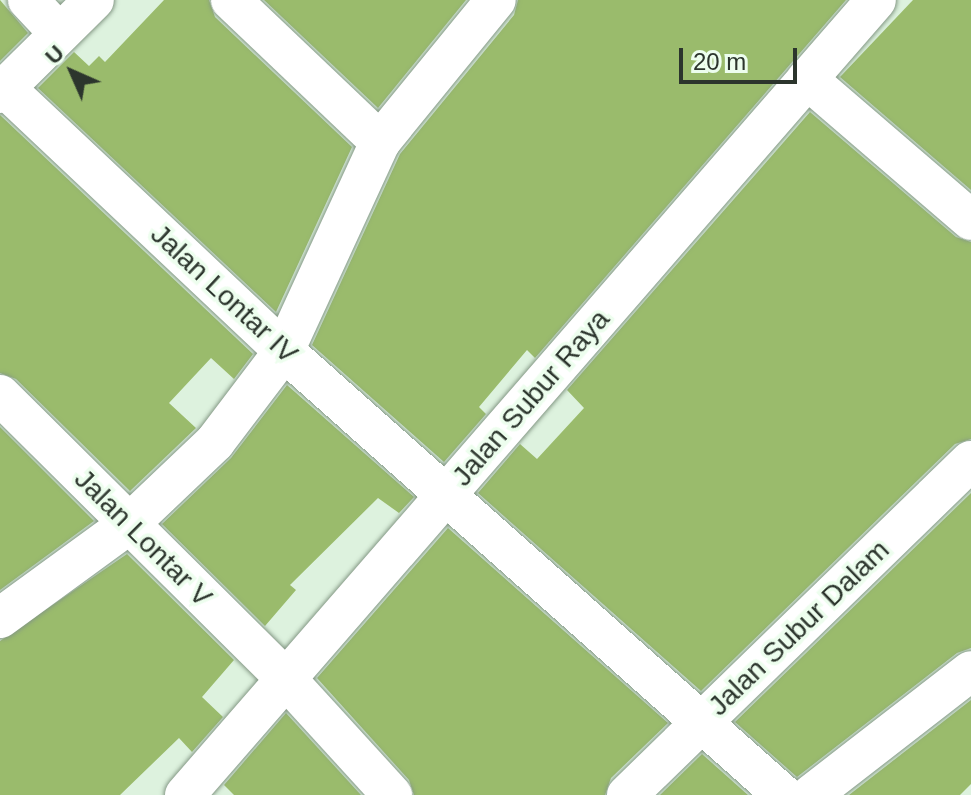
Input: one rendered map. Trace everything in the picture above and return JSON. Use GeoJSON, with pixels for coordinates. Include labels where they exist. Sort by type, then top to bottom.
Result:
{"type":"FeatureCollection","features":[{"type":"Feature","properties":{"kind":"street"},"geometry":{"type":"LineString","coordinates":[[28,0],[59,33]]}},
{"type":"Feature","properties":{"kind":"street"},"geometry":{"type":"LineString","coordinates":[[3,90],[94,0]]}},
{"type":"Feature","properties":{"kind":"street"},"geometry":{"type":"LineString","coordinates":[[231,0],[380,142]]}},
{"type":"Feature","properties":{"kind":"street"},"geometry":{"type":"LineString","coordinates":[[0,618],[129,524],[215,442],[284,351],[380,142],[496,0]]}},
{"type":"Feature","properties":{"kind":"street","name":"Jalan Subur Raya"},"geometry":{"type":"LineString","coordinates":[[185,795],[876,0]]}},
{"type":"Feature","properties":{"kind":"street"},"geometry":{"type":"LineString","coordinates":[[807,79],[971,220]]}},
{"type":"Feature","properties":{"kind":"street","name":"Jalan Lontar IV"},"geometry":{"type":"LineString","coordinates":[[3,90],[284,351],[704,719],[783,795]]}},
{"type":"Feature","properties":{"kind":"street","name":"Jalan Lontar V"},"geometry":{"type":"LineString","coordinates":[[0,395],[287,680],[392,795]]}},
{"type":"Feature","properties":{"kind":"street","name":"Jalan Subur Dalam"},"geometry":{"type":"LineString","coordinates":[[627,795],[971,461]]}},
{"type":"Feature","properties":{"kind":"street"},"geometry":{"type":"LineString","coordinates":[[811,795],[971,671]]}},
{"type":"Feature","properties":{"kind":"building"},"geometry":{"type":"Polygon","coordinates":[[[0,0],[28,33],[0,61],[0,0]]]}},
{"type":"Feature","properties":{"kind":"building"},"geometry":{"type":"Polygon","coordinates":[[[164,0],[209,0],[215,17],[352,147],[276,312],[38,88],[74,52],[89,66],[99,56],[105,62],[164,0]]]}},
{"type":"Feature","properties":{"kind":"building"},"geometry":{"type":"Polygon","coordinates":[[[264,0],[466,0],[378,108],[264,0]]]}},
{"type":"Feature","properties":{"kind":"building"},"geometry":{"type":"Polygon","coordinates":[[[518,0],[846,0],[535,358],[527,350],[479,407],[486,414],[444,462],[312,345],[400,154],[514,15],[518,0]]]}},
{"type":"Feature","properties":{"kind":"building"},"geometry":{"type":"Polygon","coordinates":[[[913,0],[971,0],[971,190],[840,77],[913,0]]]}},
{"type":"Feature","properties":{"kind":"building"},"geometry":{"type":"Polygon","coordinates":[[[810,112],[956,237],[971,242],[971,439],[955,444],[701,691],[478,493],[520,444],[537,459],[584,408],[567,390],[810,112]]]}},
{"type":"Feature","properties":{"kind":"building"},"geometry":{"type":"Polygon","coordinates":[[[0,115],[253,354],[234,379],[211,358],[169,403],[196,428],[130,491],[16,379],[0,373],[0,115]]]}},
{"type":"Feature","properties":{"kind":"building"},"geometry":{"type":"Polygon","coordinates":[[[287,385],[414,497],[399,513],[378,498],[290,585],[296,590],[265,626],[162,524],[231,458],[287,385]]]}},
{"type":"Feature","properties":{"kind":"building"},"geometry":{"type":"Polygon","coordinates":[[[0,427],[94,521],[0,590],[0,427]]]}},
{"type":"Feature","properties":{"kind":"building"},"geometry":{"type":"Polygon","coordinates":[[[971,493],[971,648],[957,653],[797,777],[735,722],[971,493]]]}},
{"type":"Feature","properties":{"kind":"building"},"geometry":{"type":"Polygon","coordinates":[[[448,528],[668,723],[611,778],[605,795],[414,795],[409,780],[317,678],[448,528]]]}},
{"type":"Feature","properties":{"kind":"building"},"geometry":{"type":"Polygon","coordinates":[[[127,554],[234,660],[202,697],[223,717],[192,752],[179,738],[120,795],[0,795],[0,641],[127,554]]]}},
{"type":"Feature","properties":{"kind":"building"},"geometry":{"type":"Polygon","coordinates":[[[971,700],[971,784],[960,795],[849,795],[971,700]]]}},
{"type":"Feature","properties":{"kind":"building"},"geometry":{"type":"Polygon","coordinates":[[[286,713],[361,795],[234,795],[224,785],[286,713]]]}},
{"type":"Feature","properties":{"kind":"building"},"geometry":{"type":"Polygon","coordinates":[[[702,754],[748,795],[660,795],[702,754]]]}}]}
